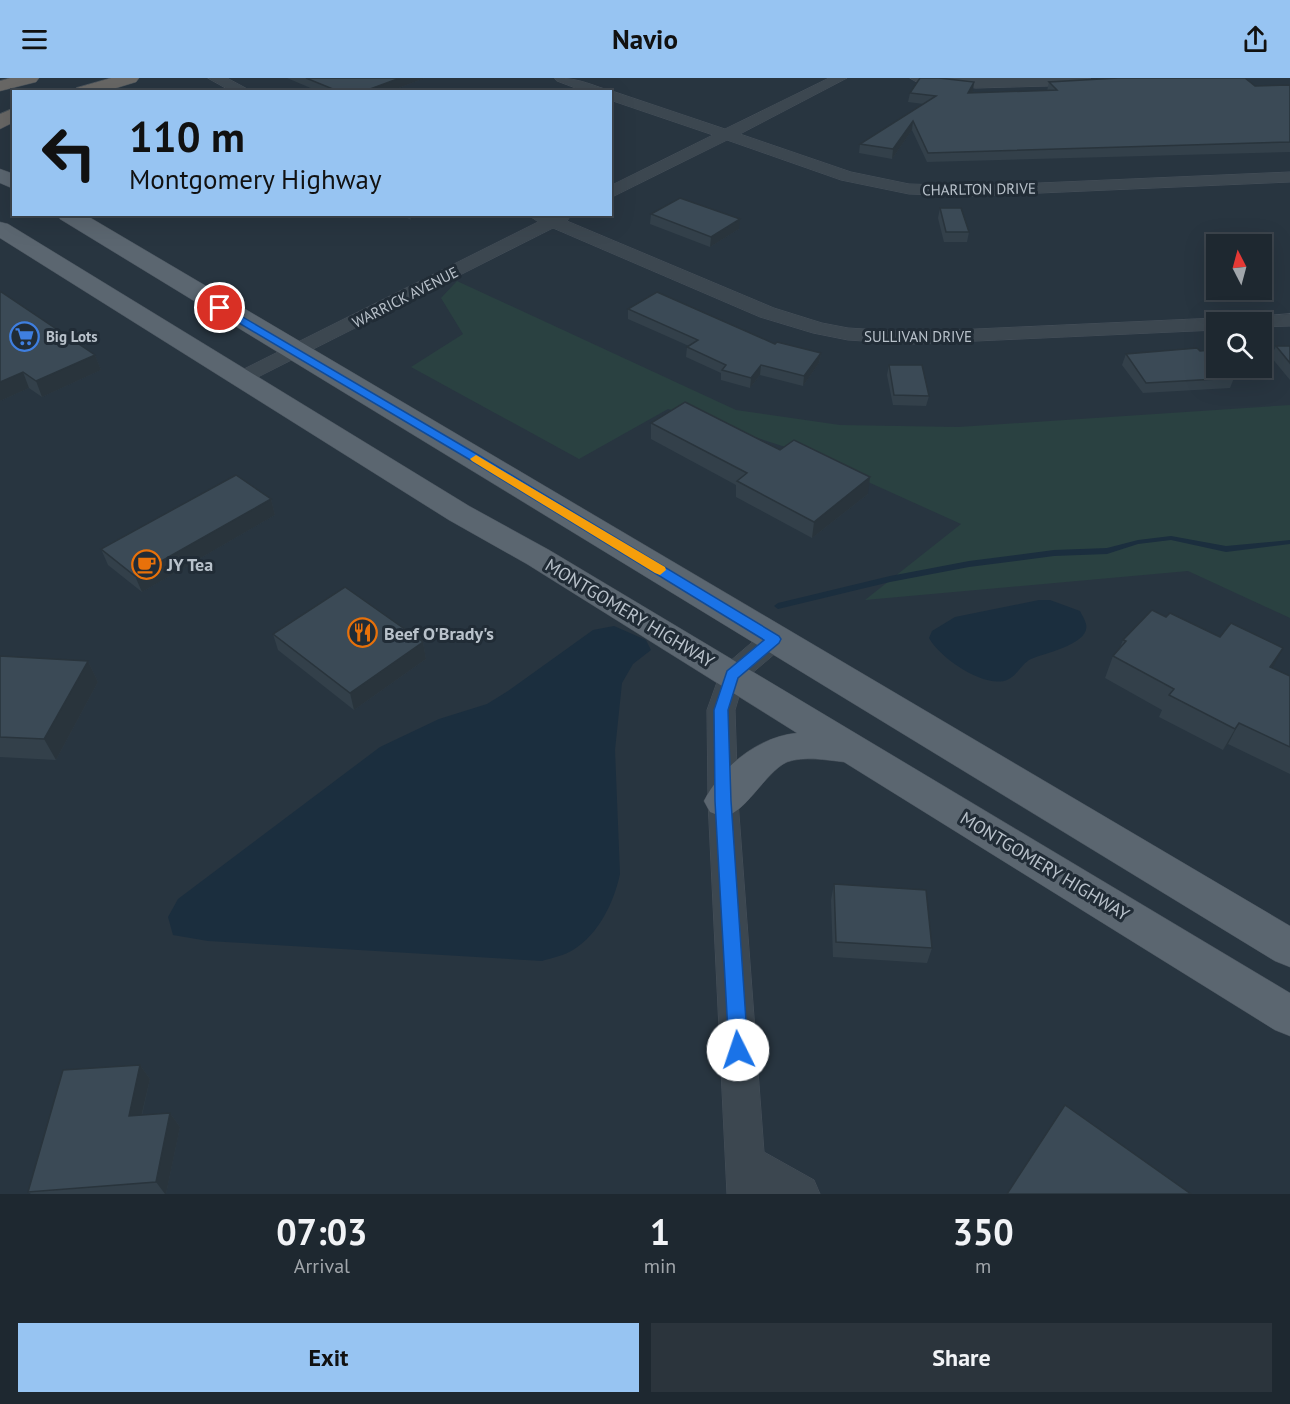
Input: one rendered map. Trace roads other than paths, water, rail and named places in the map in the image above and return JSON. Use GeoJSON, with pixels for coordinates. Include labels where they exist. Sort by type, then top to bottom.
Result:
{"type":"FeatureCollection","features":[{"type":"Feature","properties":{"kind":"highway"},"geometry":{"type":"LineString","coordinates":[[0,86],[30,78]]}},
{"type":"Feature","properties":{"kind":"highway"},"geometry":{"type":"LineString","coordinates":[[89,90],[129,78]]}},
{"type":"Feature","properties":{"kind":"highway"},"geometry":{"type":"LineString","coordinates":[[0,123],[12,114]]}},
{"type":"Feature","properties":{"kind":"main road"},"geometry":{"type":"LineString","coordinates":[[71,216],[1290,948]]}},
{"type":"Feature","properties":{"kind":"main road","name":"MONTGOMERY HIGHWAY"},"geometry":{"type":"LineString","coordinates":[[0,229],[459,513],[538,557],[1290,1016]]}},
{"type":"Feature","properties":{"kind":"main road"},"geometry":{"type":"LineString","coordinates":[[723,801],[754,765],[769,754],[790,746],[810,744],[854,749]]}},
{"type":"Feature","properties":{"kind":"street"},"geometry":{"type":"LineString","coordinates":[[215,78],[242,90]]}},
{"type":"Feature","properties":{"kind":"street"},"geometry":{"type":"LineString","coordinates":[[562,78],[595,90]]}},
{"type":"Feature","properties":{"kind":"street"},"geometry":{"type":"LineString","coordinates":[[612,192],[840,78]]}},
{"type":"Feature","properties":{"kind":"street"},"geometry":{"type":"LineString","coordinates":[[917,78],[957,83],[994,84],[1096,81]]}},
{"type":"Feature","properties":{"kind":"street","name":"CHARLTON DRIVE"},"geometry":{"type":"LineString","coordinates":[[612,96],[862,180],[930,191],[1290,177]]}},
{"type":"Feature","properties":{"kind":"street","name":"WARRICK AVENUE"},"geometry":{"type":"LineString","coordinates":[[241,378],[296,352],[552,217]]}},
{"type":"Feature","properties":{"kind":"street","name":"SULLIVAN DRIVE"},"geometry":{"type":"LineString","coordinates":[[552,217],[769,314],[832,332],[871,338],[911,338],[1206,324]]}},
{"type":"Feature","properties":{"kind":"street"},"geometry":{"type":"LineString","coordinates":[[1272,321],[1290,321]]}},
{"type":"Feature","properties":{"kind":"street"},"geometry":{"type":"LineString","coordinates":[[774,639],[732,675],[721,710],[723,801],[746,1179],[800,1194]]}},
{"type":"Feature","properties":{"kind":"water"},"geometry":{"type":"Polygon","coordinates":[[[1039,600],[1050,600],[1080,611],[1086,624],[1086,631],[1065,647],[1031,659],[1007,680],[997,682],[987,680],[963,670],[942,654],[929,638],[932,631],[955,617],[1039,600]]]}},
{"type":"Feature","properties":{"kind":"water"},"geometry":{"type":"Polygon","coordinates":[[[614,626],[646,640],[651,650],[633,664],[622,683],[615,750],[620,874],[609,906],[598,926],[573,950],[542,961],[208,941],[173,935],[168,917],[178,899],[380,747],[439,719],[487,704],[593,630],[614,626]]]}},
{"type":"Feature","properties":{"kind":"waterway"},"geometry":{"type":"LineString","coordinates":[[778,606],[890,579],[969,564],[1054,553],[1107,551],[1138,542],[1171,538],[1226,549],[1290,542]]}},
{"type":"Feature","properties":{"kind":"place","name":"Big Lots"},"geometry":{"type":"Point","coordinates":[25,336]}},
{"type":"Feature","properties":{"kind":"place","name":"JY Tea"},"geometry":{"type":"Point","coordinates":[146,564]}},
{"type":"Feature","properties":{"kind":"place","name":"Beef O'Brady's"},"geometry":{"type":"Point","coordinates":[363,633]}}]}
